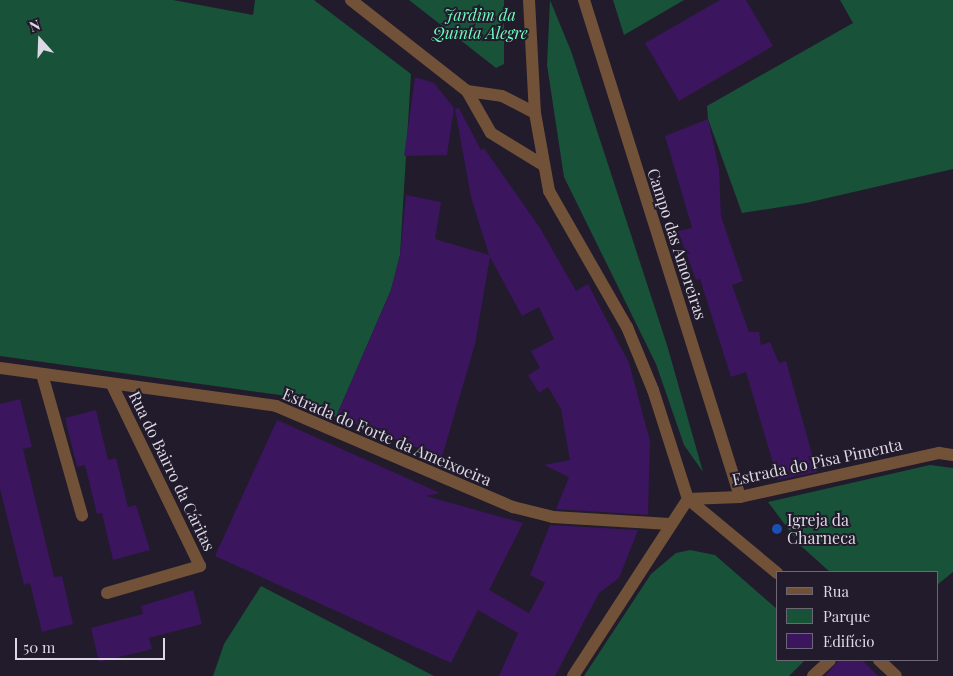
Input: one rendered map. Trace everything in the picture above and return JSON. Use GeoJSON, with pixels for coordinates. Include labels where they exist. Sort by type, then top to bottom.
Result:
{"type":"FeatureCollection","features":[{"type":"Feature","properties":{"kind":"street"},"geometry":{"type":"LineString","coordinates":[[351,0],[467,91],[490,133],[543,165]]}},
{"type":"Feature","properties":{"kind":"street"},"geometry":{"type":"LineString","coordinates":[[529,0],[535,113],[549,190],[627,327],[654,390],[688,498],[776,572]]}},
{"type":"Feature","properties":{"kind":"street","name":"Campo das Amoreiras"},"geometry":{"type":"LineString","coordinates":[[584,0],[740,497]]}},
{"type":"Feature","properties":{"kind":"street"},"geometry":{"type":"LineString","coordinates":[[467,91],[502,96],[535,113]]}},
{"type":"Feature","properties":{"kind":"street","name":"Estrada do Forte da Ameixoeira"},"geometry":{"type":"LineString","coordinates":[[0,368],[112,385],[142,386],[276,406],[513,507],[553,517],[670,524]]}},
{"type":"Feature","properties":{"kind":"street"},"geometry":{"type":"LineString","coordinates":[[42,374],[82,515]]}},
{"type":"Feature","properties":{"kind":"street","name":"Rua do Bairro da Cáritas"},"geometry":{"type":"LineString","coordinates":[[107,593],[200,566],[112,385]]}},
{"type":"Feature","properties":{"kind":"street","name":"Estrada do Pisa Pimenta"},"geometry":{"type":"LineString","coordinates":[[688,498],[740,497],[940,452],[953,455]]}},
{"type":"Feature","properties":{"kind":"street"},"geometry":{"type":"LineString","coordinates":[[573,676],[688,498]]}},
{"type":"Feature","properties":{"kind":"street"},"geometry":{"type":"LineString","coordinates":[[813,676],[829,661]]}},
{"type":"Feature","properties":{"kind":"street"},"geometry":{"type":"LineString","coordinates":[[881,661],[896,676]]}},
{"type":"Feature","properties":{"kind":"green space"},"geometry":{"type":"Polygon","coordinates":[[[0,0],[173,0],[253,15],[255,0],[314,0],[411,74],[400,255],[391,290],[336,417],[280,395],[0,356],[0,0]]]}},
{"type":"Feature","properties":{"kind":"green space","name":"Jardim da Quinta Alegre"},"geometry":{"type":"Polygon","coordinates":[[[409,0],[504,0],[504,64],[496,68],[409,0]]]}},
{"type":"Feature","properties":{"kind":"green space"},"geometry":{"type":"Polygon","coordinates":[[[550,0],[571,51],[667,345],[703,472],[684,445],[656,364],[564,177],[547,65],[550,0]]]}},
{"type":"Feature","properties":{"kind":"green space"},"geometry":{"type":"Polygon","coordinates":[[[613,0],[684,0],[624,35],[613,0]]]}},
{"type":"Feature","properties":{"kind":"green space"},"geometry":{"type":"Polygon","coordinates":[[[840,0],[953,0],[953,169],[806,203],[742,213],[708,119],[707,106],[853,23],[840,0]]]}},
{"type":"Feature","properties":{"kind":"green space"},"geometry":{"type":"Polygon","coordinates":[[[930,465],[953,468],[953,572],[938,584],[938,571],[829,571],[801,546],[768,502],[930,465]]]}},
{"type":"Feature","properties":{"kind":"green space"},"geometry":{"type":"Polygon","coordinates":[[[690,550],[715,555],[776,608],[776,661],[804,661],[789,676],[584,676],[651,574],[676,553],[690,550]]]}},
{"type":"Feature","properties":{"kind":"green space"},"geometry":{"type":"Polygon","coordinates":[[[261,586],[434,676],[213,676],[224,644],[261,586]]]}},
{"type":"Feature","properties":{"kind":"building"},"geometry":{"type":"Polygon","coordinates":[[[720,0],[746,0],[773,46],[679,101],[645,43],[720,0]]]}},
{"type":"Feature","properties":{"kind":"building"},"geometry":{"type":"Polygon","coordinates":[[[415,77],[434,83],[454,108],[447,155],[404,156],[415,77]]]}},
{"type":"Feature","properties":{"kind":"building"},"geometry":{"type":"Polygon","coordinates":[[[459,108],[481,150],[484,148],[540,228],[576,291],[588,284],[629,363],[650,441],[648,515],[556,509],[569,477],[544,465],[570,460],[561,409],[548,387],[539,393],[528,375],[540,368],[531,351],[554,339],[539,307],[522,316],[490,257],[475,344],[442,457],[336,417],[391,290],[400,255],[406,195],[441,202],[435,239],[489,255],[471,197],[455,109],[459,108]]]}},
{"type":"Feature","properties":{"kind":"building"},"geometry":{"type":"Polygon","coordinates":[[[708,119],[719,169],[721,216],[743,281],[732,285],[749,332],[759,332],[761,345],[770,342],[779,363],[786,361],[817,472],[778,480],[746,372],[731,377],[700,279],[696,280],[678,231],[692,228],[665,136],[708,119]]]}},
{"type":"Feature","properties":{"kind":"building"},"geometry":{"type":"Polygon","coordinates":[[[20,399],[32,447],[23,449],[54,577],[62,576],[73,624],[42,632],[30,583],[24,585],[0,489],[0,404],[20,399]]]}},
{"type":"Feature","properties":{"kind":"building"},"geometry":{"type":"Polygon","coordinates":[[[96,410],[108,460],[116,458],[128,507],[136,505],[150,550],[113,560],[102,513],[97,514],[85,465],[77,467],[65,418],[96,410]]]}},
{"type":"Feature","properties":{"kind":"building"},"geometry":{"type":"Polygon","coordinates":[[[277,420],[440,493],[426,496],[523,523],[489,590],[529,613],[545,583],[530,575],[550,525],[638,530],[619,578],[599,593],[555,676],[499,676],[518,633],[478,610],[451,663],[215,556],[277,420]]]}},
{"type":"Feature","properties":{"kind":"building"},"geometry":{"type":"Polygon","coordinates":[[[193,590],[202,624],[149,638],[152,649],[99,662],[91,628],[143,614],[141,606],[193,590]]]}},
{"type":"Feature","properties":{"kind":"building"},"geometry":{"type":"Polygon","coordinates":[[[838,661],[863,661],[878,676],[825,676],[838,661]]]}},
{"type":"Feature","properties":{"kind":"place","name":"Igreja da Charneca"},"geometry":{"type":"Point","coordinates":[777,529]}}]}
